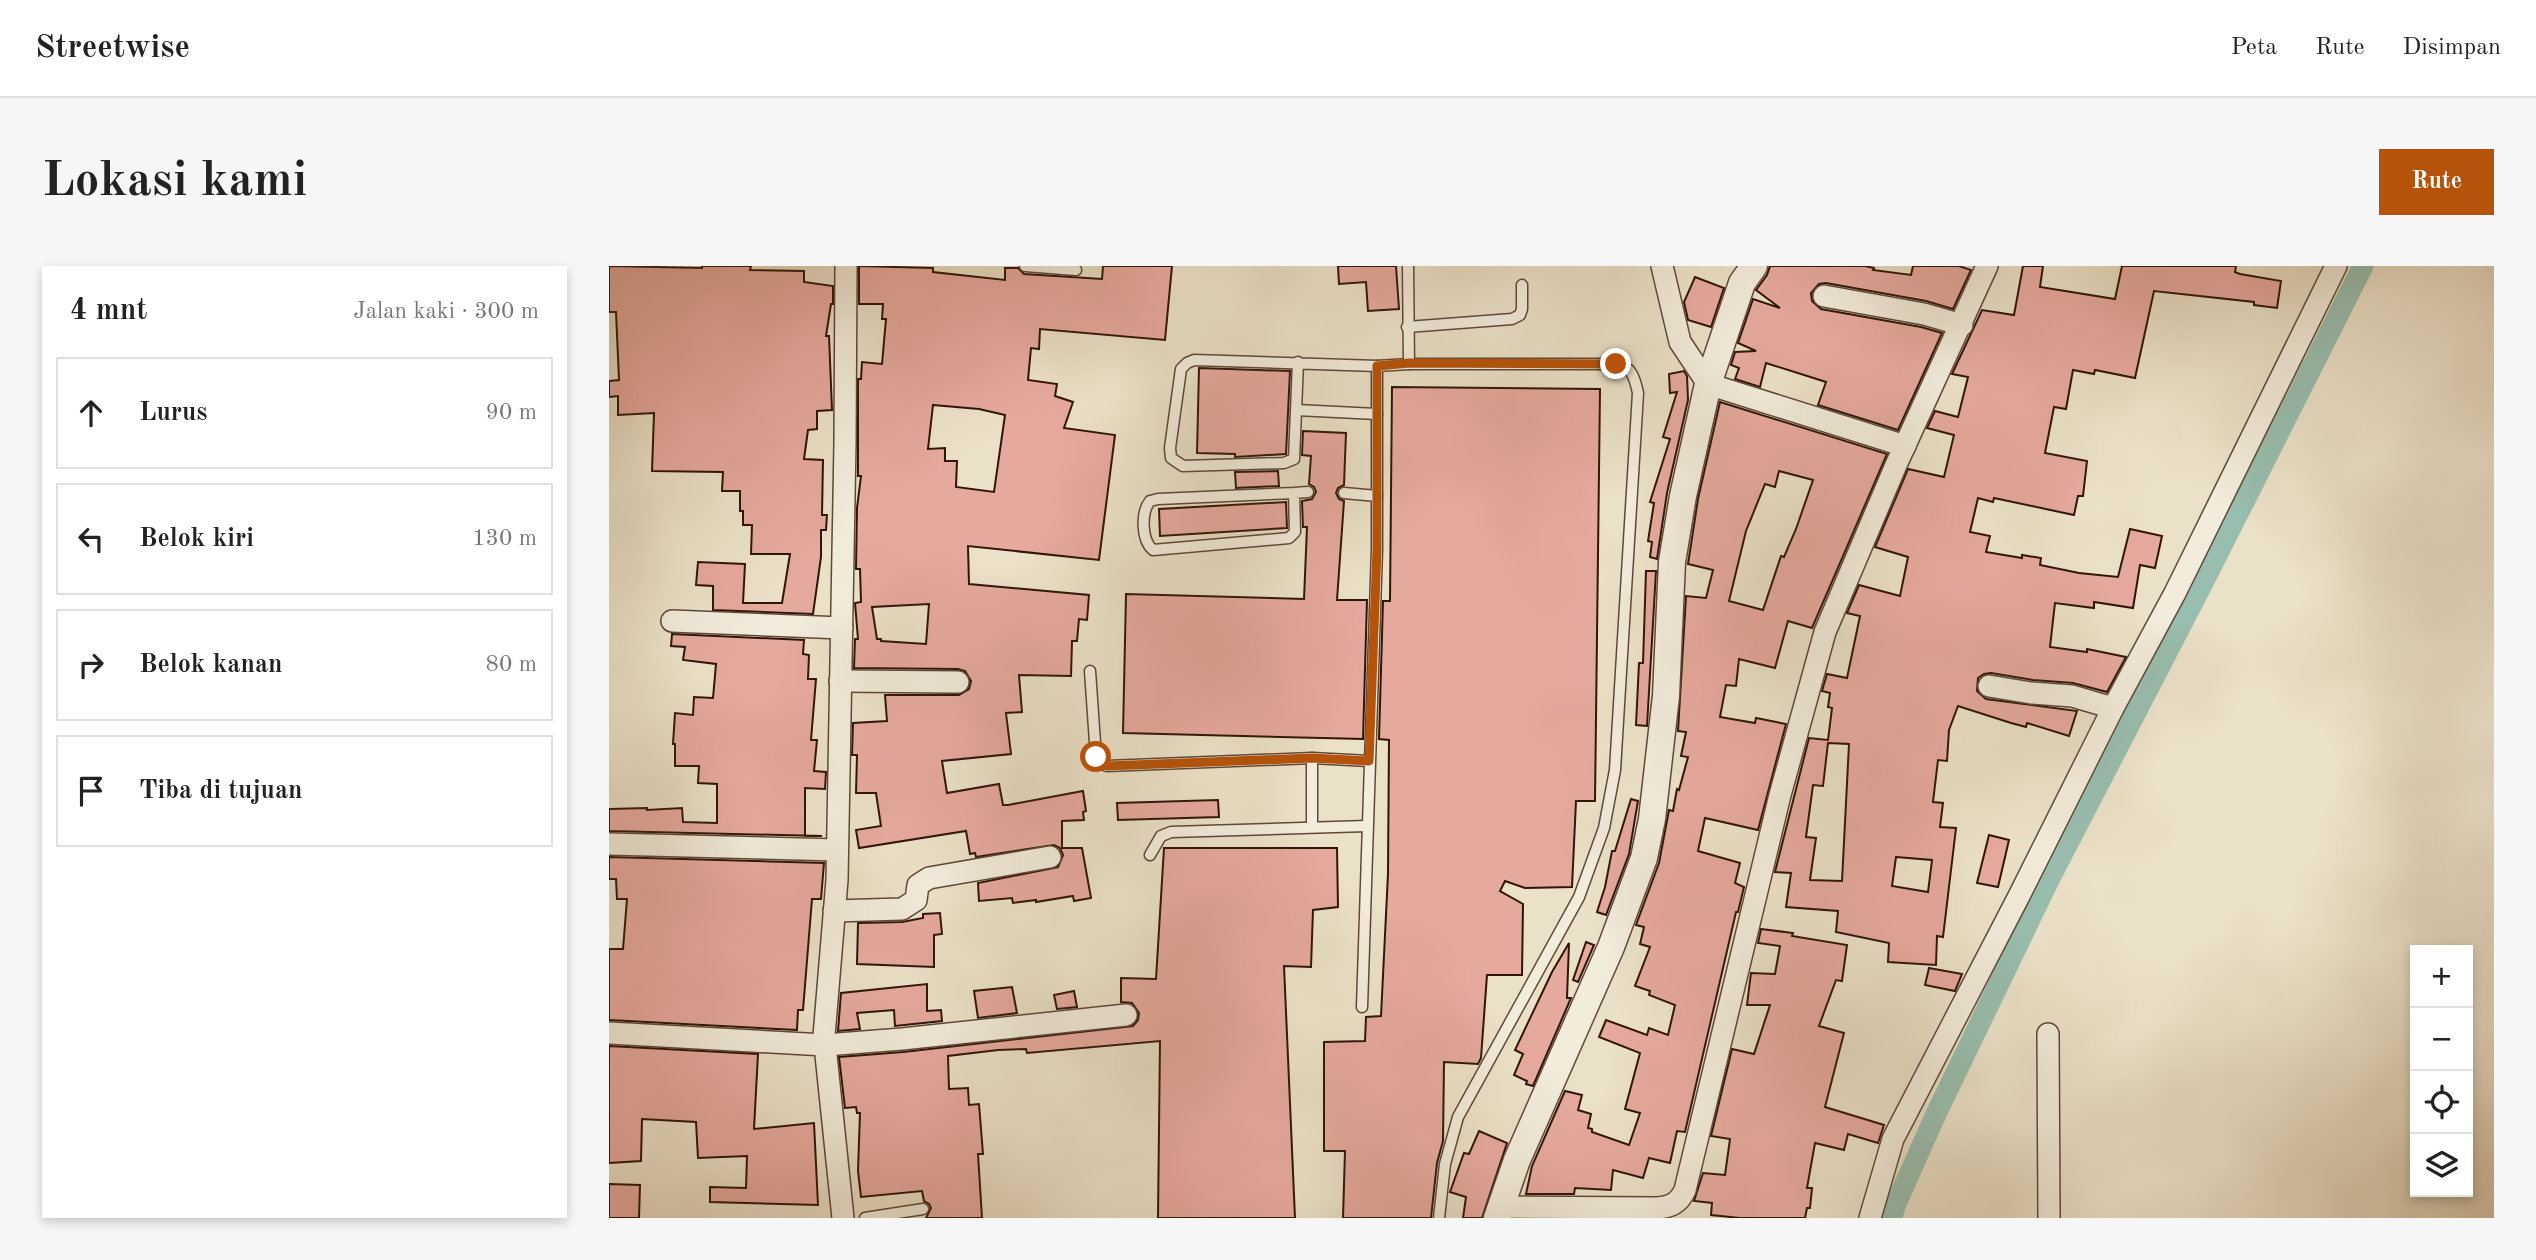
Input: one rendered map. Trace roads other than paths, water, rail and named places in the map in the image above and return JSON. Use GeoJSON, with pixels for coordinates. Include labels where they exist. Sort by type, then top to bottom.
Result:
{"type":"FeatureCollection","features":[{"type":"Feature","properties":{"kind":"street"},"geometry":{"type":"LineString","coordinates":[[843,1218],[825,1045],[838,850],[846,266]]}},
{"type":"Feature","properties":{"kind":"street"},"geometry":{"type":"LineString","coordinates":[[1662,266],[1680,342],[1708,384],[1905,446]]}},
{"type":"Feature","properties":{"kind":"street"},"geometry":{"type":"LineString","coordinates":[[1754,266],[1742,283],[1708,384],[1683,496],[1672,562],[1666,696],[1644,858],[1611,947],[1517,1160],[1499,1212],[1657,1208],[1674,1212],[1681,1199],[1780,795],[1825,632],[1905,446],[1962,326],[1987,266]]}},
{"type":"Feature","properties":{"kind":"street"},"geometry":{"type":"LineString","coordinates":[[1870,1218],[1893,1139],[2019,897],[2113,708],[2175,593],[2336,266]]}},
{"type":"Feature","properties":{"kind":"street"},"geometry":{"type":"LineString","coordinates":[[1824,296],[1924,314],[1962,326]]}},
{"type":"Feature","properties":{"kind":"street"},"geometry":{"type":"LineString","coordinates":[[672,621],[842,628]]}},
{"type":"Feature","properties":{"kind":"street"},"geometry":{"type":"LineString","coordinates":[[841,681],[958,682]]}},
{"type":"Feature","properties":{"kind":"street"},"geometry":{"type":"LineString","coordinates":[[1989,686],[2031,693],[2072,695],[2113,708]]}},
{"type":"Feature","properties":{"kind":"street"},"geometry":{"type":"LineString","coordinates":[[609,844],[838,850]]}},
{"type":"Feature","properties":{"kind":"street"},"geometry":{"type":"LineString","coordinates":[[834,911],[902,909],[916,900],[918,885],[929,878],[1050,857]]}},
{"type":"Feature","properties":{"kind":"street"},"geometry":{"type":"LineString","coordinates":[[609,1033],[825,1045],[1126,1015]]}},
{"type":"Feature","properties":{"kind":"street"},"geometry":{"type":"LineString","coordinates":[[2048,1034],[2049,1218]]}},
{"type":"Feature","properties":{"kind":"lane"},"geometry":{"type":"LineString","coordinates":[[1025,266],[1076,270]]}},
{"type":"Feature","properties":{"kind":"lane"},"geometry":{"type":"LineString","coordinates":[[1408,266],[1409,363]]}},
{"type":"Feature","properties":{"kind":"lane"},"geometry":{"type":"LineString","coordinates":[[1407,327],[1513,319],[1520,315],[1522,309],[1522,285]]}},
{"type":"Feature","properties":{"kind":"lane"},"geometry":{"type":"LineString","coordinates":[[1298,362],[1294,459],[1289,462],[1183,467],[1171,458],[1170,448],[1181,369],[1194,360],[1298,362],[1377,366],[1409,363],[1616,364],[1622,365],[1635,376],[1637,393],[1615,770],[1604,828],[1579,897],[1458,1117],[1445,1164],[1439,1218]]}},
{"type":"Feature","properties":{"kind":"lane"},"geometry":{"type":"LineString","coordinates":[[1362,1007],[1377,549],[1377,366]]}},
{"type":"Feature","properties":{"kind":"lane"},"geometry":{"type":"LineString","coordinates":[[1296,410],[1377,414]]}},
{"type":"Feature","properties":{"kind":"lane"},"geometry":{"type":"LineString","coordinates":[[1294,493],[1295,532],[1289,538],[1153,550],[1145,538],[1145,507],[1150,501],[1308,492]]}},
{"type":"Feature","properties":{"kind":"lane"},"geometry":{"type":"LineString","coordinates":[[1344,493],[1377,496]]}},
{"type":"Feature","properties":{"kind":"lane"},"geometry":{"type":"LineString","coordinates":[[1090,671],[1096,757],[1099,763],[1107,766],[1312,758],[1369,761]]}},
{"type":"Feature","properties":{"kind":"lane"},"geometry":{"type":"LineString","coordinates":[[1312,758],[1312,827]]}},
{"type":"Feature","properties":{"kind":"lane"},"geometry":{"type":"LineString","coordinates":[[1150,855],[1161,836],[1171,832],[1367,826]]}},
{"type":"Feature","properties":{"kind":"lane"},"geometry":{"type":"LineString","coordinates":[[865,1218],[923,1209]]}},
{"type":"Feature","properties":{"kind":"waterway"},"geometry":{"type":"LineString","coordinates":[[1892,1218],[1936,1114],[2049,880],[2363,266]]}}]}
